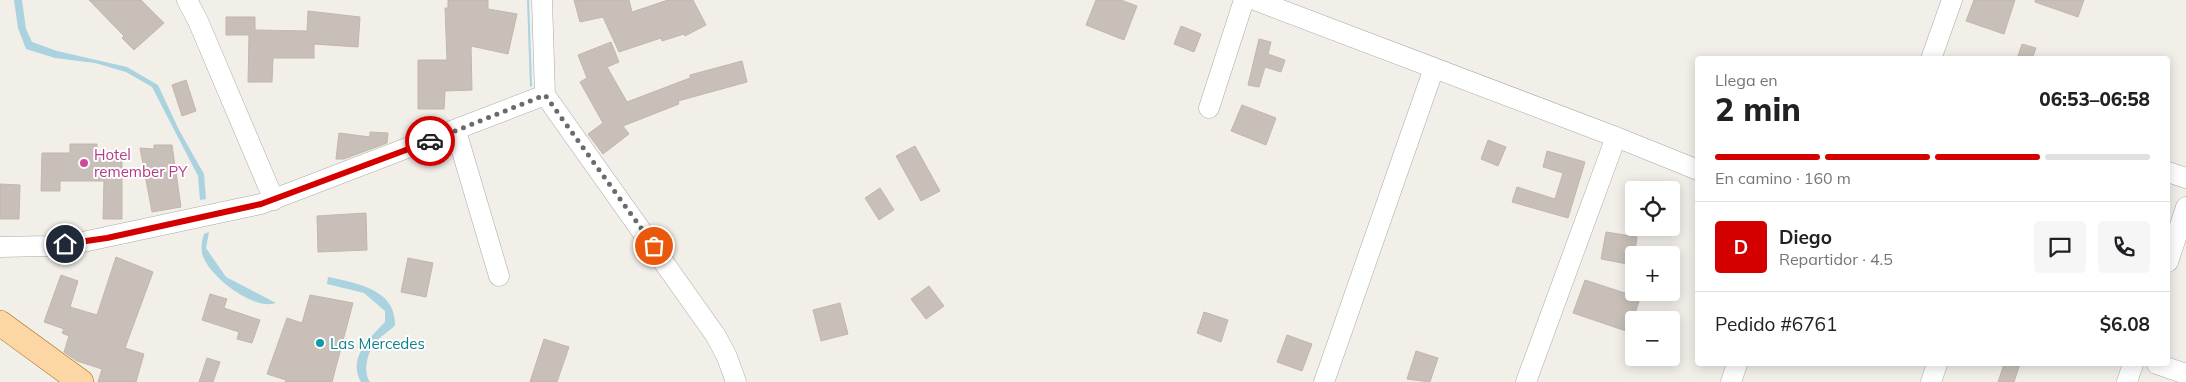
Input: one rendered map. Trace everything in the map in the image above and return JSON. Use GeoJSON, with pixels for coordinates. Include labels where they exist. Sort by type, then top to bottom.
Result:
{"type":"FeatureCollection","features":[{"type":"Feature","properties":{"kind":"main road"},"geometry":{"type":"LineString","coordinates":[[0,323],[81,382]]}},
{"type":"Feature","properties":{"kind":"main road"},"geometry":{"type":"LineString","coordinates":[[0,340],[59,382]]}},
{"type":"Feature","properties":{"kind":"street"},"geometry":{"type":"LineString","coordinates":[[186,0],[198,21],[274,200]]}},
{"type":"Feature","properties":{"kind":"street"},"geometry":{"type":"LineString","coordinates":[[542,0],[545,95],[716,336],[727,357],[736,382]]}},
{"type":"Feature","properties":{"kind":"street"},"geometry":{"type":"LineString","coordinates":[[1209,108],[1244,0]]}},
{"type":"Feature","properties":{"kind":"street"},"geometry":{"type":"LineString","coordinates":[[1256,0],[1616,136],[1695,169]]}},
{"type":"Feature","properties":{"kind":"street"},"geometry":{"type":"LineString","coordinates":[[1932,56],[1952,0]]}},
{"type":"Feature","properties":{"kind":"street"},"geometry":{"type":"LineString","coordinates":[[1324,382],[1434,68]]}},
{"type":"Feature","properties":{"kind":"street"},"geometry":{"type":"LineString","coordinates":[[0,247],[47,246],[107,238],[274,200],[545,95]]}},
{"type":"Feature","properties":{"kind":"street"},"geometry":{"type":"LineString","coordinates":[[456,130],[499,276]]}},
{"type":"Feature","properties":{"kind":"street"},"geometry":{"type":"LineString","coordinates":[[1526,382],[1616,136]]}},
{"type":"Feature","properties":{"kind":"street"},"geometry":{"type":"LineString","coordinates":[[2170,173],[2186,178]]}},
{"type":"Feature","properties":{"kind":"street"},"geometry":{"type":"LineString","coordinates":[[2170,256],[2186,207]]}},
{"type":"Feature","properties":{"kind":"street"},"geometry":{"type":"LineString","coordinates":[[1731,382],[1736,366]]}},
{"type":"Feature","properties":{"kind":"street"},"geometry":{"type":"LineString","coordinates":[[1931,382],[1936,366]]}},
{"type":"Feature","properties":{"kind":"street"},"geometry":{"type":"LineString","coordinates":[[2127,382],[2132,366]]}},
{"type":"Feature","properties":{"kind":"street"},"geometry":{"type":"LineString","coordinates":[[2163,366],[2186,374]]}},
{"type":"Feature","properties":{"kind":"water"},"geometry":{"type":"Polygon","coordinates":[[[14,0],[22,0],[26,29],[32,42],[57,51],[127,67],[158,85],[179,130],[204,174],[206,199],[200,200],[198,176],[152,87],[126,72],[95,63],[55,58],[26,49],[18,28],[14,0]]]}},
{"type":"Feature","properties":{"kind":"water"},"geometry":{"type":"Polygon","coordinates":[[[527,0],[529,0],[532,86],[530,87],[527,0]]]}},
{"type":"Feature","properties":{"kind":"water"},"geometry":{"type":"Polygon","coordinates":[[[209,232],[206,248],[226,277],[276,303],[255,302],[232,289],[212,271],[202,253],[204,234],[209,232]]]}},
{"type":"Feature","properties":{"kind":"water"},"geometry":{"type":"Polygon","coordinates":[[[328,277],[362,285],[372,290],[389,303],[394,313],[395,325],[377,341],[369,355],[366,372],[370,382],[361,382],[357,373],[358,357],[367,342],[385,322],[385,311],[364,293],[327,284],[328,277]]]}},
{"type":"Feature","properties":{"kind":"building"},"geometry":{"type":"Polygon","coordinates":[[[89,0],[141,0],[164,23],[134,50],[122,38],[124,36],[89,0]]]}},
{"type":"Feature","properties":{"kind":"building"},"geometry":{"type":"Polygon","coordinates":[[[448,0],[488,0],[488,9],[517,14],[508,54],[471,46],[472,90],[445,91],[444,109],[418,109],[418,60],[447,60],[445,8],[448,8],[448,0]]]}},
{"type":"Feature","properties":{"kind":"building"},"geometry":{"type":"Polygon","coordinates":[[[574,0],[629,0],[632,12],[668,0],[693,0],[706,25],[685,36],[684,34],[662,41],[661,38],[619,52],[603,17],[580,22],[574,0]]]}},
{"type":"Feature","properties":{"kind":"building"},"geometry":{"type":"Polygon","coordinates":[[[1096,0],[1121,0],[1137,6],[1124,40],[1086,25],[1096,0]]]}},
{"type":"Feature","properties":{"kind":"building"},"geometry":{"type":"Polygon","coordinates":[[[1974,0],[2015,0],[2004,34],[1966,21],[1974,0]]]}},
{"type":"Feature","properties":{"kind":"building"},"geometry":{"type":"Polygon","coordinates":[[[2035,0],[2084,0],[2078,17],[2035,2],[2035,0]]]}},
{"type":"Feature","properties":{"kind":"building"},"geometry":{"type":"Polygon","coordinates":[[[308,11],[360,17],[358,47],[314,44],[314,58],[273,58],[272,82],[248,82],[249,35],[226,35],[226,17],[255,17],[255,30],[307,31],[308,11]]]}},
{"type":"Feature","properties":{"kind":"building"},"geometry":{"type":"Polygon","coordinates":[[[1181,26],[1201,34],[1194,52],[1174,44],[1181,26]]]}},
{"type":"Feature","properties":{"kind":"building"},"geometry":{"type":"Polygon","coordinates":[[[1259,39],[1271,42],[1268,54],[1285,60],[1281,72],[1265,67],[1259,87],[1248,85],[1259,39]]]}},
{"type":"Feature","properties":{"kind":"building"},"geometry":{"type":"Polygon","coordinates":[[[611,42],[619,62],[607,67],[627,102],[690,78],[690,75],[742,61],[747,82],[678,101],[679,104],[623,126],[629,134],[603,154],[588,134],[603,123],[580,82],[587,78],[578,55],[611,42]]]}},
{"type":"Feature","properties":{"kind":"building"},"geometry":{"type":"Polygon","coordinates":[[[2022,44],[2036,48],[2033,56],[2018,56],[2022,44]]]}},
{"type":"Feature","properties":{"kind":"building"},"geometry":{"type":"Polygon","coordinates":[[[186,80],[196,111],[182,116],[172,85],[186,80]]]}},
{"type":"Feature","properties":{"kind":"building"},"geometry":{"type":"Polygon","coordinates":[[[1242,105],[1276,118],[1266,145],[1231,131],[1242,105]]]}},
{"type":"Feature","properties":{"kind":"building"},"geometry":{"type":"Polygon","coordinates":[[[370,132],[388,133],[387,143],[344,159],[336,159],[339,133],[370,137],[370,132]]]}},
{"type":"Feature","properties":{"kind":"building"},"geometry":{"type":"Polygon","coordinates":[[[1488,140],[1506,147],[1498,166],[1481,159],[1488,140]]]}},
{"type":"Feature","properties":{"kind":"building"},"geometry":{"type":"Polygon","coordinates":[[[70,144],[97,144],[97,156],[122,156],[122,219],[103,219],[104,181],[60,181],[60,191],[41,191],[42,153],[70,153],[70,144]]]}},
{"type":"Feature","properties":{"kind":"building"},"geometry":{"type":"Polygon","coordinates":[[[154,145],[172,145],[181,207],[152,212],[140,148],[154,149],[154,145]]]}},
{"type":"Feature","properties":{"kind":"building"},"geometry":{"type":"Polygon","coordinates":[[[915,146],[940,191],[921,201],[896,156],[915,146]]]}},
{"type":"Feature","properties":{"kind":"building"},"geometry":{"type":"Polygon","coordinates":[[[1547,151],[1585,162],[1568,218],[1512,202],[1517,187],[1555,199],[1563,173],[1543,167],[1547,151]]]}},
{"type":"Feature","properties":{"kind":"building"},"geometry":{"type":"Polygon","coordinates":[[[0,184],[20,185],[19,219],[0,219],[0,184]]]}},
{"type":"Feature","properties":{"kind":"building"},"geometry":{"type":"Polygon","coordinates":[[[880,188],[894,210],[879,220],[865,198],[880,188]]]}},
{"type":"Feature","properties":{"kind":"building"},"geometry":{"type":"Polygon","coordinates":[[[366,213],[367,250],[318,252],[317,216],[366,213]]]}},
{"type":"Feature","properties":{"kind":"building"},"geometry":{"type":"Polygon","coordinates":[[[1606,232],[1637,237],[1636,246],[1625,246],[1625,264],[1601,259],[1606,232]]]}},
{"type":"Feature","properties":{"kind":"building"},"geometry":{"type":"Polygon","coordinates":[[[116,257],[153,272],[125,348],[144,354],[136,382],[98,382],[102,369],[77,361],[64,352],[69,336],[62,333],[64,329],[44,322],[61,275],[78,281],[70,307],[97,315],[116,257]]]}},
{"type":"Feature","properties":{"kind":"building"},"geometry":{"type":"Polygon","coordinates":[[[408,258],[433,263],[426,297],[401,292],[408,258]]]}},
{"type":"Feature","properties":{"kind":"building"},"geometry":{"type":"Polygon","coordinates":[[[1585,280],[1625,293],[1625,301],[1639,301],[1636,311],[1625,311],[1625,331],[1573,313],[1585,280]]]}},
{"type":"Feature","properties":{"kind":"building"},"geometry":{"type":"Polygon","coordinates":[[[929,286],[944,306],[926,319],[911,299],[929,286]]]}},
{"type":"Feature","properties":{"kind":"building"},"geometry":{"type":"Polygon","coordinates":[[[210,294],[227,299],[224,308],[260,320],[252,343],[237,339],[239,332],[202,320],[210,294]]]}},
{"type":"Feature","properties":{"kind":"building","name":"Las Mercedes"},"geometry":{"type":"Polygon","coordinates":[[[310,295],[353,303],[332,382],[285,382],[286,380],[267,374],[287,318],[302,323],[310,295]]]}},
{"type":"Feature","properties":{"kind":"building"},"geometry":{"type":"Polygon","coordinates":[[[840,303],[848,334],[821,341],[813,310],[840,303]]]}},
{"type":"Feature","properties":{"kind":"building"},"geometry":{"type":"Polygon","coordinates":[[[1204,312],[1228,320],[1221,342],[1197,333],[1204,312]]]}},
{"type":"Feature","properties":{"kind":"building"},"geometry":{"type":"Polygon","coordinates":[[[1287,335],[1312,344],[1302,371],[1277,362],[1287,335]]]}},
{"type":"Feature","properties":{"kind":"building"},"geometry":{"type":"Polygon","coordinates":[[[544,339],[569,347],[557,382],[530,382],[544,339]]]}},
{"type":"Feature","properties":{"kind":"building"},"geometry":{"type":"Polygon","coordinates":[[[1416,351],[1438,358],[1430,382],[1407,379],[1416,351]]]}},
{"type":"Feature","properties":{"kind":"building"},"geometry":{"type":"Polygon","coordinates":[[[207,358],[220,362],[213,382],[199,382],[207,358]]]}},
{"type":"Feature","properties":{"kind":"building"},"geometry":{"type":"Polygon","coordinates":[[[2003,366],[2019,366],[2014,382],[1998,382],[2003,366]]]}},
{"type":"Feature","properties":{"kind":"way so far"},"geometry":{"type":"LineString","coordinates":[[430,141],[545,95],[654,246]]}},
{"type":"Feature","properties":{"kind":"place","name":"Hotel remember PY"},"geometry":{"type":"Point","coordinates":[84,163]}},
{"type":"Feature","properties":{"kind":"place","name":"Las Mercedes"},"geometry":{"type":"Point","coordinates":[320,343]}},
{"type":"Feature","properties":{"kind":"route"},"geometry":{"type":"LineString","coordinates":[[65,244],[107,238],[261,204],[430,141]]}}]}
